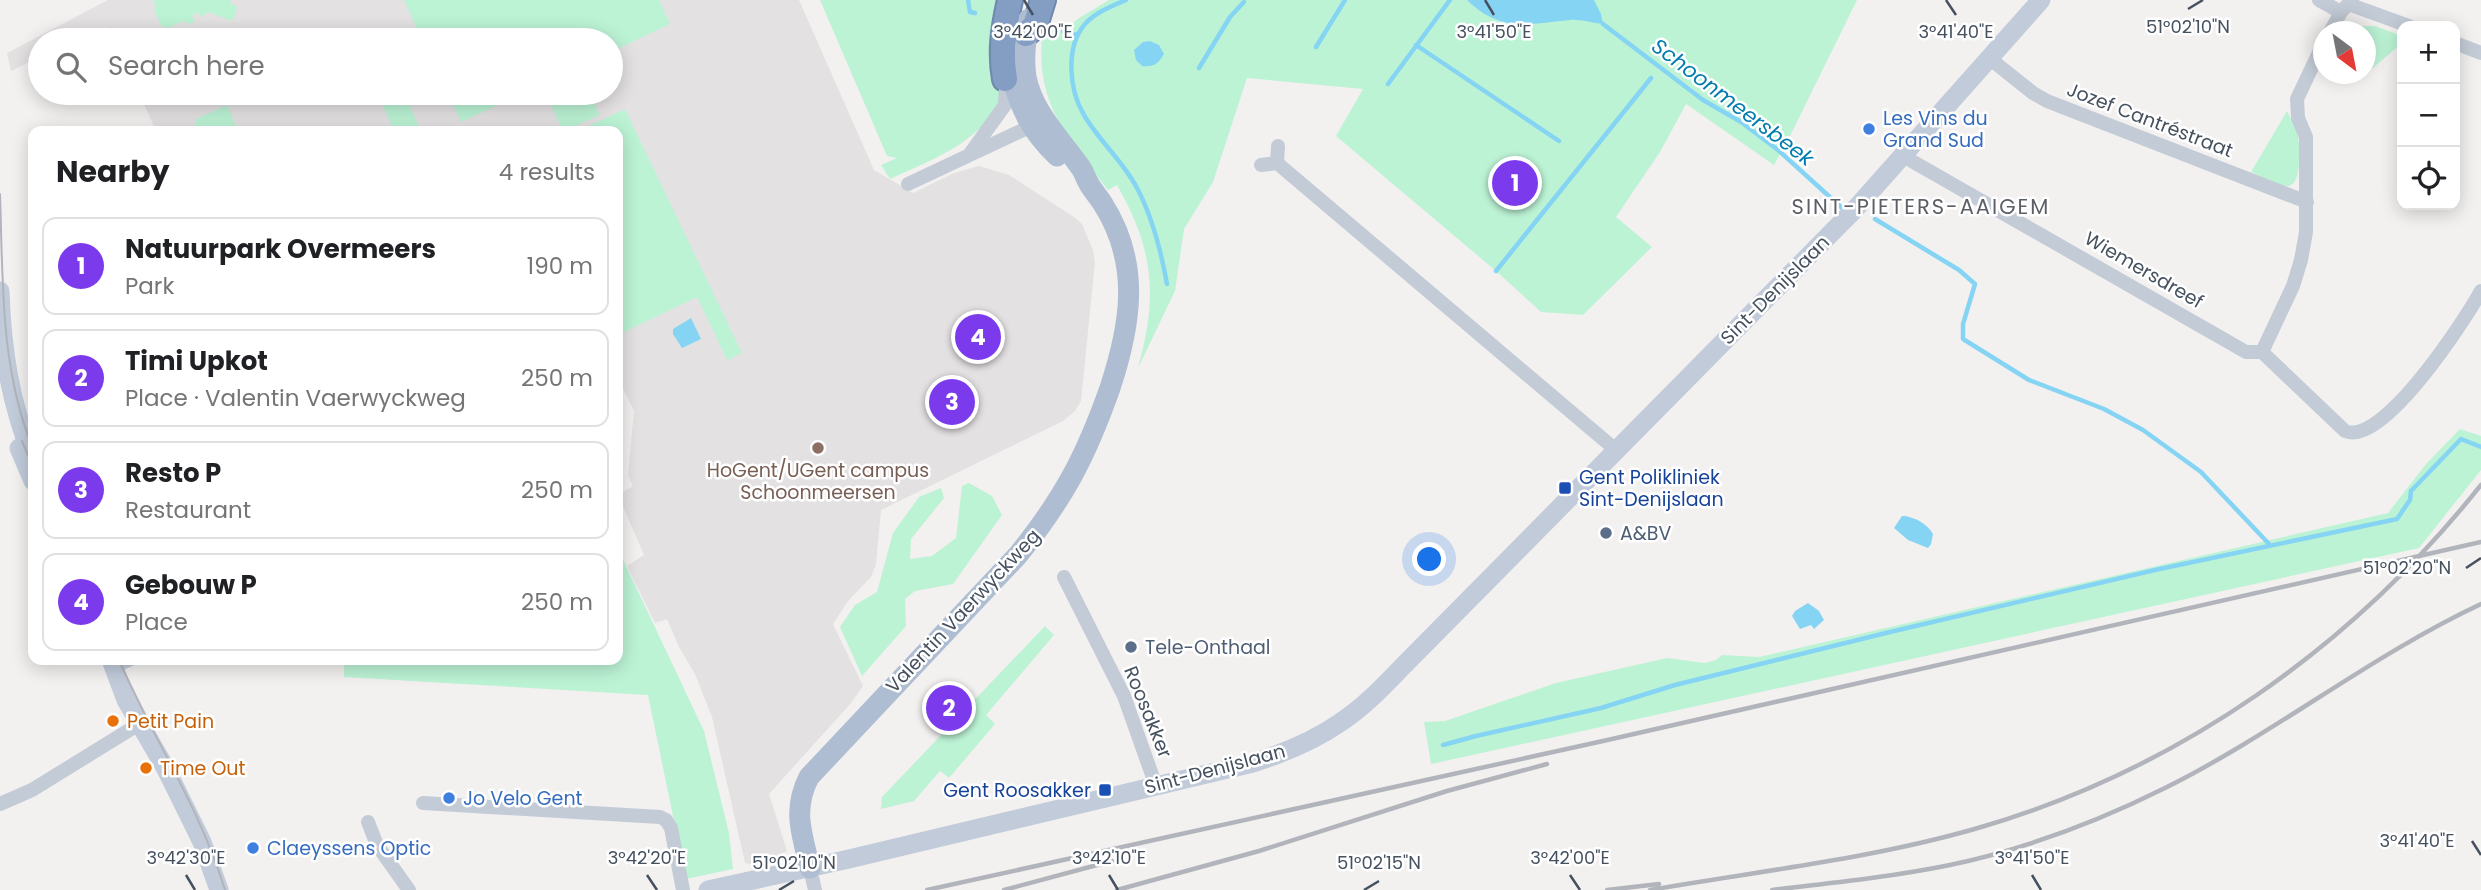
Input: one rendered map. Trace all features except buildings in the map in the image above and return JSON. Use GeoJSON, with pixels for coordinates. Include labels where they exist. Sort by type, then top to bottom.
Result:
{"type":"FeatureCollection","features":[{"type":"Feature","properties":{"kind":"highway"},"geometry":{"type":"LineString","coordinates":[[1007,75],[1002,57],[1003,26],[1010,0]]}},
{"type":"Feature","properties":{"kind":"highway"},"geometry":{"type":"LineString","coordinates":[[1026,34],[1035,26],[1043,0]]}},
{"type":"Feature","properties":{"kind":"main road","name":"Valentin Vaerwyckweg"},"geometry":{"type":"LineString","coordinates":[[810,868],[799,807],[809,777],[1026,545],[1063,495],[1084,457],[1097,424],[1126,332],[1130,288],[1122,244],[1114,224],[1088,183],[1083,170],[1038,123],[1022,111],[1007,75],[1011,25],[1017,0]]}},
{"type":"Feature","properties":{"kind":"main road","name":"Valentin Vaerwyckweg"},"geometry":{"type":"LineString","coordinates":[[1034,0],[1026,34],[1024,60],[1038,123]]}},
{"type":"Feature","properties":{"kind":"street","name":"Sint-Denijslaan"},"geometry":{"type":"LineString","coordinates":[[708,890],[1253,763],[1282,753],[1342,722],[1398,671],[1856,208],[2040,0]]}},
{"type":"Feature","properties":{"kind":"street"},"geometry":{"type":"LineString","coordinates":[[2319,0],[2347,5],[2397,22]]}},
{"type":"Feature","properties":{"kind":"street"},"geometry":{"type":"LineString","coordinates":[[2337,21],[2347,5]]}},
{"type":"Feature","properties":{"kind":"street"},"geometry":{"type":"LineString","coordinates":[[2460,45],[2481,53]]}},
{"type":"Feature","properties":{"kind":"street","name":"Jozef Cantréstraat"},"geometry":{"type":"LineString","coordinates":[[1989,58],[2033,93],[2048,101],[2307,202]]}},
{"type":"Feature","properties":{"kind":"street"},"geometry":{"type":"LineString","coordinates":[[2262,352],[2293,286],[2306,232],[2306,137],[2296,110],[2297,99],[2313,64]]}},
{"type":"Feature","properties":{"kind":"street","name":"Valentin Vaerwyckweg"},"geometry":{"type":"LineString","coordinates":[[968,156],[1005,105],[1007,75]]}},
{"type":"Feature","properties":{"kind":"street","name":"Valentin Vaerwyckweg"},"geometry":{"type":"LineString","coordinates":[[908,184],[1038,123]]}},
{"type":"Feature","properties":{"kind":"street"},"geometry":{"type":"LineString","coordinates":[[1277,163],[1278,146]]}},
{"type":"Feature","properties":{"kind":"street","name":"Wiemersdreef"},"geometry":{"type":"LineString","coordinates":[[1903,156],[2246,352],[2262,352],[2351,434],[2370,428],[2407,395],[2441,355],[2481,291]]}},
{"type":"Feature","properties":{"kind":"street"},"geometry":{"type":"LineString","coordinates":[[1261,165],[1277,163],[1616,450]]}},
{"type":"Feature","properties":{"kind":"street"},"geometry":{"type":"LineString","coordinates":[[0,290],[3,354],[8,382],[28,446]]}},
{"type":"Feature","properties":{"kind":"street"},"geometry":{"type":"LineString","coordinates":[[0,390],[28,469]]}},
{"type":"Feature","properties":{"kind":"street","name":"Roosakker"},"geometry":{"type":"LineString","coordinates":[[1064,578],[1124,696],[1156,786]]}},
{"type":"Feature","properties":{"kind":"street"},"geometry":{"type":"LineString","coordinates":[[122,665],[126,700],[166,769],[202,842],[219,890]]}},
{"type":"Feature","properties":{"kind":"street"},"geometry":{"type":"LineString","coordinates":[[125,665],[205,823],[229,890]]}},
{"type":"Feature","properties":{"kind":"street"},"geometry":{"type":"LineString","coordinates":[[0,804],[32,789],[139,724]]}},
{"type":"Feature","properties":{"kind":"street"},"geometry":{"type":"LineString","coordinates":[[423,803],[660,817],[666,820],[671,828],[683,890]]}},
{"type":"Feature","properties":{"kind":"street"},"geometry":{"type":"LineString","coordinates":[[368,822],[377,845],[409,890]]}},
{"type":"Feature","properties":{"kind":"street"},"geometry":{"type":"LineString","coordinates":[[810,868],[815,890]]}},
{"type":"Feature","properties":{"kind":"shaded area","name":"HoGent/UGent campus Schoonmeersen"},"geometry":{"type":"Polygon","coordinates":[[[108,0],[799,0],[874,170],[913,193],[954,173],[979,166],[1009,175],[1082,224],[1095,262],[1081,401],[1075,411],[1063,421],[881,510],[876,564],[871,577],[848,601],[833,624],[863,686],[851,703],[769,794],[787,851],[756,865],[745,863],[712,717],[695,674],[667,619],[655,623],[627,566],[644,555],[623,507],[623,492],[633,486],[628,475],[634,411],[623,388],[623,126],[154,126],[144,105],[623,105],[623,28],[55,28],[108,0]]]}},
{"type":"Feature","properties":{"kind":"shaded area","name":"HoGent/UGent campus Schoonmeersen"},"geometry":{"type":"Polygon","coordinates":[[[28,42],[28,63],[11,71],[7,53],[28,42]]]}},
{"type":"Feature","properties":{"kind":"green space"},"geometry":{"type":"Polygon","coordinates":[[[153,0],[230,0],[231,4],[238,7],[232,21],[208,12],[201,17],[198,12],[192,16],[195,21],[189,24],[183,21],[168,28],[161,26],[153,0]]]}},
{"type":"Feature","properties":{"kind":"green space"},"geometry":{"type":"Polygon","coordinates":[[[404,0],[659,0],[670,24],[623,46],[623,28],[417,28],[404,0]]]}},
{"type":"Feature","properties":{"kind":"green space"},"geometry":{"type":"Polygon","coordinates":[[[820,0],[1004,0],[999,104],[978,130],[965,141],[890,179],[881,165],[897,158],[887,156],[820,0]]]}},
{"type":"Feature","properties":{"kind":"green space"},"geometry":{"type":"Polygon","coordinates":[[[1109,0],[1857,0],[1774,165],[1686,104],[1660,152],[1616,217],[1652,247],[1583,315],[1541,312],[1336,136],[1363,89],[1247,78],[1213,182],[1184,229],[1175,291],[1138,368],[1150,296],[1149,274],[1139,231],[1117,185],[1108,190],[1066,134],[1056,116],[1043,77],[1041,54],[1043,28],[1062,32],[1109,0]]]}},
{"type":"Feature","properties":{"kind":"green space"},"geometry":{"type":"Polygon","coordinates":[[[2376,26],[2397,34],[2397,47],[2376,65],[2376,26]]]}},
{"type":"Feature","properties":{"kind":"green space"},"geometry":{"type":"Polygon","coordinates":[[[227,105],[236,126],[195,126],[198,118],[227,105]]]}},
{"type":"Feature","properties":{"kind":"green space"},"geometry":{"type":"Polygon","coordinates":[[[382,105],[409,105],[419,126],[392,126],[382,105]]]}},
{"type":"Feature","properties":{"kind":"green space"},"geometry":{"type":"Polygon","coordinates":[[[453,105],[498,105],[461,122],[453,105]]]}},
{"type":"Feature","properties":{"kind":"green space"},"geometry":{"type":"Polygon","coordinates":[[[551,105],[595,105],[600,115],[575,126],[561,126],[551,105]]]}},
{"type":"Feature","properties":{"kind":"green space"},"geometry":{"type":"Polygon","coordinates":[[[625,109],[742,353],[727,360],[697,297],[623,333],[623,126],[589,126],[625,109]]]}},
{"type":"Feature","properties":{"kind":"green space"},"geometry":{"type":"Polygon","coordinates":[[[2287,111],[2297,133],[2299,156],[2296,179],[2293,184],[2284,186],[2251,172],[2287,111]]]}},
{"type":"Feature","properties":{"kind":"green space"},"geometry":{"type":"Polygon","coordinates":[[[2460,429],[2481,436],[2481,470],[2419,548],[1431,764],[1424,722],[1445,721],[1556,683],[1667,658],[1705,663],[1722,655],[1759,657],[2388,513],[2426,464],[2460,429]]]}},
{"type":"Feature","properties":{"kind":"green space"},"geometry":{"type":"Polygon","coordinates":[[[969,483],[992,496],[1002,515],[953,584],[915,591],[905,599],[906,626],[862,676],[840,627],[855,605],[877,592],[893,533],[919,497],[941,488],[944,498],[911,539],[910,559],[932,556],[956,538],[962,486],[969,483]]]}},
{"type":"Feature","properties":{"kind":"green space"},"geometry":{"type":"Polygon","coordinates":[[[623,560],[704,731],[729,833],[733,869],[686,879],[648,695],[344,677],[344,665],[623,665],[623,560]]]}},
{"type":"Feature","properties":{"kind":"green space"},"geometry":{"type":"Polygon","coordinates":[[[1045,626],[1054,635],[986,715],[995,724],[949,778],[940,771],[914,801],[881,809],[882,797],[1045,626]]]}},
{"type":"Feature","properties":{"kind":"water"},"geometry":{"type":"Polygon","coordinates":[[[1467,0],[1594,0],[1603,24],[1574,20],[1528,24],[1503,22],[1492,18],[1467,0]]]}},
{"type":"Feature","properties":{"kind":"water"},"geometry":{"type":"Polygon","coordinates":[[[1150,41],[1159,45],[1164,54],[1155,64],[1142,66],[1136,60],[1134,50],[1143,42],[1150,41]]]}},
{"type":"Feature","properties":{"kind":"water"},"geometry":{"type":"Polygon","coordinates":[[[691,318],[701,339],[682,348],[673,334],[673,329],[691,318]]]}},
{"type":"Feature","properties":{"kind":"water"},"geometry":{"type":"Polygon","coordinates":[[[1902,516],[1920,521],[1931,530],[1933,534],[1928,548],[1908,540],[1894,528],[1902,516]]]}},
{"type":"Feature","properties":{"kind":"water"},"geometry":{"type":"Polygon","coordinates":[[[1808,603],[1819,611],[1824,620],[1814,629],[1811,625],[1800,629],[1792,616],[1808,603]]]}},
{"type":"Feature","properties":{"kind":"waterway","name":"Schoonmeersbeek"},"geometry":{"type":"LineString","coordinates":[[968,0],[970,12],[975,13]]}},
{"type":"Feature","properties":{"kind":"waterway"},"geometry":{"type":"LineString","coordinates":[[1126,0],[1104,10],[1085,24],[1074,44],[1072,81],[1084,115],[1125,169],[1143,199],[1156,235],[1167,284]]}},
{"type":"Feature","properties":{"kind":"waterway"},"geometry":{"type":"LineString","coordinates":[[1316,47],[1345,0]]}},
{"type":"Feature","properties":{"kind":"waterway"},"geometry":{"type":"LineString","coordinates":[[1388,84],[1450,0]]}},
{"type":"Feature","properties":{"kind":"waterway"},"geometry":{"type":"LineString","coordinates":[[1199,68],[1230,17],[1244,2]]}},
{"type":"Feature","properties":{"kind":"waterway","name":"Schoonmeersbeek"},"geometry":{"type":"LineString","coordinates":[[1603,24],[1703,100],[1741,122],[1778,150],[1842,208]]}},
{"type":"Feature","properties":{"kind":"waterway","name":"Schoonmeersbeek"},"geometry":{"type":"LineString","coordinates":[[1063,31],[1077,35]]}},
{"type":"Feature","properties":{"kind":"waterway"},"geometry":{"type":"LineString","coordinates":[[1416,45],[1559,141]]}},
{"type":"Feature","properties":{"kind":"waterway"},"geometry":{"type":"LineString","coordinates":[[1496,271],[1651,78]]}},
{"type":"Feature","properties":{"kind":"waterway","name":"Schoonmeersbeek"},"geometry":{"type":"LineString","coordinates":[[1875,219],[1959,270],[1975,284],[1963,324],[1963,339],[2029,380],[2104,409],[2143,430],[2201,472],[2270,545]]}},
{"type":"Feature","properties":{"kind":"waterway"},"geometry":{"type":"LineString","coordinates":[[1443,745],[1601,708],[1675,685],[1890,632],[2155,570],[2397,519],[2410,500],[2411,491],[2461,439],[2481,447]]}},
{"type":"Feature","properties":{"kind":"tram line"},"geometry":{"type":"LineString","coordinates":[[0,194],[5,324],[14,387],[28,435]]}},
{"type":"Feature","properties":{"kind":"tram line"},"geometry":{"type":"LineString","coordinates":[[22,441],[28,455]]}},
{"type":"Feature","properties":{"kind":"tram line"},"geometry":{"type":"LineString","coordinates":[[121,665],[203,830],[225,890]]}},
{"type":"Feature","properties":{"kind":"railway"},"geometry":{"type":"LineString","coordinates":[[1650,890],[1856,856],[1938,839],[2052,803],[2123,773],[2191,737],[2256,696],[2318,649],[2376,599],[2431,544],[2481,485]]}},
{"type":"Feature","properties":{"kind":"railway"},"geometry":{"type":"LineString","coordinates":[[927,890],[1603,741],[2481,542]]}},
{"type":"Feature","properties":{"kind":"railway"},"geometry":{"type":"LineString","coordinates":[[1772,890],[1950,865],[2033,843],[2087,823],[2205,767],[2400,647],[2481,604]]}},
{"type":"Feature","properties":{"kind":"railway"},"geometry":{"type":"LineString","coordinates":[[1117,890],[1259,851],[1447,791],[1547,764]]}},
{"type":"Feature","properties":{"kind":"railway"},"geometry":{"type":"LineString","coordinates":[[1004,890],[1112,861]]}},
{"type":"Feature","properties":{"kind":"railway"},"geometry":{"type":"LineString","coordinates":[[1607,890],[1659,884]]}},
{"type":"Feature","properties":{"kind":"place","name":"Les Vins du Grand Sud"},"geometry":{"type":"Point","coordinates":[1869,129]}},
{"type":"Feature","properties":{"kind":"place","name":"Natuurpark Overmeers"},"geometry":{"type":"Point","coordinates":[1515,183]}},
{"type":"Feature","properties":{"kind":"place","name":"Gebouw P"},"geometry":{"type":"Point","coordinates":[978,337]}},
{"type":"Feature","properties":{"kind":"place","name":"Resto P"},"geometry":{"type":"Point","coordinates":[952,402]}},
{"type":"Feature","properties":{"kind":"place","name":"HoGent/UGent campus Schoonmeersen"},"geometry":{"type":"Point","coordinates":[818,448]}},
{"type":"Feature","properties":{"kind":"place","name":"Gent Polikliniek Sint-Denijslaan"},"geometry":{"type":"Point","coordinates":[1565,488]}},
{"type":"Feature","properties":{"kind":"place","name":"A&BV"},"geometry":{"type":"Point","coordinates":[1606,533]}},
{"type":"Feature","properties":{"kind":"place","name":"Tele-Onthaal"},"geometry":{"type":"Point","coordinates":[1131,647]}},
{"type":"Feature","properties":{"kind":"place","name":"Timi Upkot"},"geometry":{"type":"Point","coordinates":[949,708]}},
{"type":"Feature","properties":{"kind":"place","name":"Petit Pain"},"geometry":{"type":"Point","coordinates":[113,721]}},
{"type":"Feature","properties":{"kind":"place","name":"Time Out"},"geometry":{"type":"Point","coordinates":[146,768]}},
{"type":"Feature","properties":{"kind":"place","name":"Gent Roosakker"},"geometry":{"type":"Point","coordinates":[1105,790]}},
{"type":"Feature","properties":{"kind":"place","name":"Jo Velo Gent"},"geometry":{"type":"Point","coordinates":[449,798]}},
{"type":"Feature","properties":{"kind":"place","name":"Claeyssens Optic"},"geometry":{"type":"Point","coordinates":[253,848]}},
{"type":"Feature","properties":{"kind":"district","name":"SINT-PIETERS-AAIGEM"},"geometry":{"type":"Point","coordinates":[1921,206]}}]}
